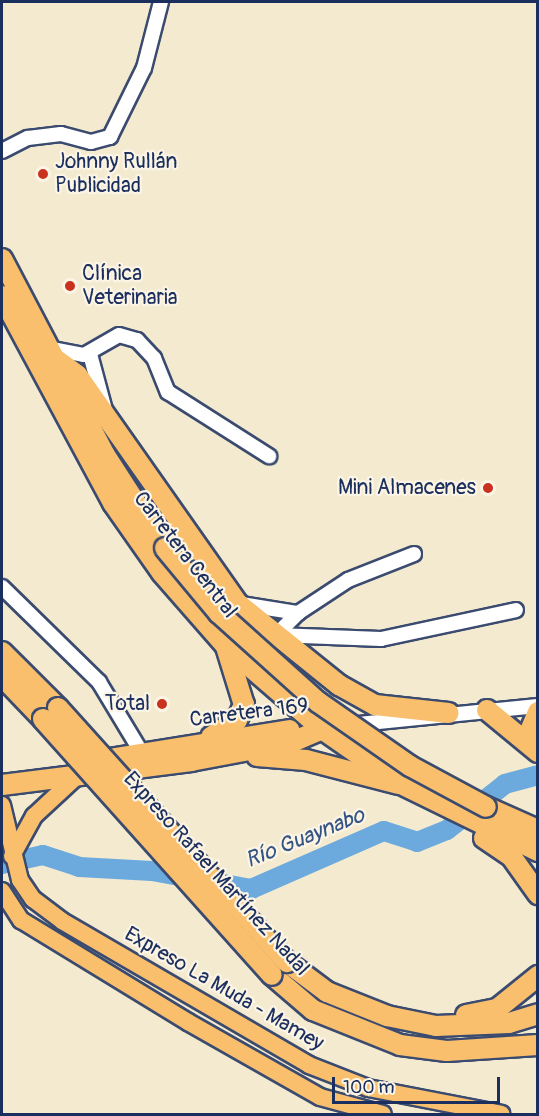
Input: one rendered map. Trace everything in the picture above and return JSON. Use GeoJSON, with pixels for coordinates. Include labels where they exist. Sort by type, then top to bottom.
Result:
{"type":"FeatureCollection","features":[{"type":"Feature","properties":{"kind":"highway","name":"Carretera Central"},"geometry":{"type":"LineString","coordinates":[[2,259],[105,454],[165,548],[219,613],[318,702],[410,766],[486,807],[537,830]]}},
{"type":"Feature","properties":{"kind":"highway","name":"Carretera Central"},"geometry":{"type":"LineString","coordinates":[[2,296],[113,503],[162,573],[225,645],[322,729],[401,784],[468,820]]}},
{"type":"Feature","properties":{"kind":"highway"},"geometry":{"type":"LineString","coordinates":[[51,353],[77,375],[106,415],[158,497],[237,603],[330,679],[375,705],[449,713]]}},
{"type":"Feature","properties":{"kind":"highway"},"geometry":{"type":"LineString","coordinates":[[199,743],[226,730],[244,705],[225,645]]}},
{"type":"Feature","properties":{"kind":"highway","name":"Expreso Rafael Martínez Nadal"},"geometry":{"type":"LineString","coordinates":[[2,652],[50,713],[272,975],[313,1010],[400,1045],[447,1051],[537,1045]]}},
{"type":"Feature","properties":{"kind":"highway","name":"Expreso Rafael Martínez Nadal"},"geometry":{"type":"LineString","coordinates":[[2,676],[50,713],[287,962],[327,992],[409,1021],[436,1026],[509,1023],[537,1014]]}},
{"type":"Feature","properties":{"kind":"highway"},"geometry":{"type":"LineString","coordinates":[[322,729],[332,706],[330,679]]}},
{"type":"Feature","properties":{"kind":"highway"},"geometry":{"type":"LineString","coordinates":[[488,710],[536,749]]}},
{"type":"Feature","properties":{"kind":"highway"},"geometry":{"type":"LineString","coordinates":[[536,749],[530,731],[537,712]]}},
{"type":"Feature","properties":{"kind":"highway","name":"Carretera 169"},"geometry":{"type":"LineString","coordinates":[[2,776],[146,760],[237,753],[292,742],[322,729]]}},
{"type":"Feature","properties":{"kind":"highway","name":"Carretera 169"},"geometry":{"type":"LineString","coordinates":[[2,785],[68,782],[199,743],[322,729]]}},
{"type":"Feature","properties":{"kind":"highway"},"geometry":{"type":"LineString","coordinates":[[237,753],[306,760],[381,784],[401,784]]}},
{"type":"Feature","properties":{"kind":"highway"},"geometry":{"type":"LineString","coordinates":[[468,820],[537,851]]}},
{"type":"Feature","properties":{"kind":"highway"},"geometry":{"type":"LineString","coordinates":[[468,820],[511,856],[537,894]]}},
{"type":"Feature","properties":{"kind":"highway"},"geometry":{"type":"LineString","coordinates":[[409,1021],[497,1009],[537,976]]}},
{"type":"Feature","properties":{"kind":"main road"},"geometry":{"type":"LineString","coordinates":[[12,856],[34,816],[68,782]]}},
{"type":"Feature","properties":{"kind":"main road","name":"Expreso La Muda - Mamey"},"geometry":{"type":"LineString","coordinates":[[2,805],[12,856],[26,892],[44,908],[309,1065],[368,1088],[502,1114]]}},
{"type":"Feature","properties":{"kind":"main road","name":"Expreso La Muda - Mamey"},"geometry":{"type":"LineString","coordinates":[[2,891],[21,920],[217,1039],[320,1097],[383,1114]]}},
{"type":"Feature","properties":{"kind":"street"},"geometry":{"type":"LineString","coordinates":[[2,151],[28,138],[61,134],[91,142],[110,137],[144,68],[161,2]]}},
{"type":"Feature","properties":{"kind":"street"},"geometry":{"type":"LineString","coordinates":[[51,353],[90,354],[119,336],[137,340],[154,358],[168,392],[269,456]]}},
{"type":"Feature","properties":{"kind":"street"},"geometry":{"type":"LineString","coordinates":[[90,354],[106,415]]}},
{"type":"Feature","properties":{"kind":"street"},"geometry":{"type":"LineString","coordinates":[[276,635],[298,613],[348,580],[414,554]]}},
{"type":"Feature","properties":{"kind":"street"},"geometry":{"type":"LineString","coordinates":[[2,587],[99,682],[146,760]]}},
{"type":"Feature","properties":{"kind":"street"},"geometry":{"type":"LineString","coordinates":[[237,603],[298,613]]}},
{"type":"Feature","properties":{"kind":"street"},"geometry":{"type":"LineString","coordinates":[[276,635],[381,639],[516,610]]}},
{"type":"Feature","properties":{"kind":"street"},"geometry":{"type":"LineString","coordinates":[[322,729],[449,713],[537,706]]}},
{"type":"Feature","properties":{"kind":"waterway","name":"Río Guaynabo"},"geometry":{"type":"LineString","coordinates":[[2,864],[43,855],[79,867],[152,871],[251,889],[384,831],[417,842],[447,830],[505,784],[538,775]]}},
{"type":"Feature","properties":{"kind":"place","name":"Johnny Rullán Publicidad"},"geometry":{"type":"Point","coordinates":[43,174]}},
{"type":"Feature","properties":{"kind":"place","name":"Clínica Veterinaria"},"geometry":{"type":"Point","coordinates":[70,286]}},
{"type":"Feature","properties":{"kind":"place","name":"Mini Almacenes"},"geometry":{"type":"Point","coordinates":[488,488]}},
{"type":"Feature","properties":{"kind":"place","name":"Total"},"geometry":{"type":"Point","coordinates":[162,704]}}]}
